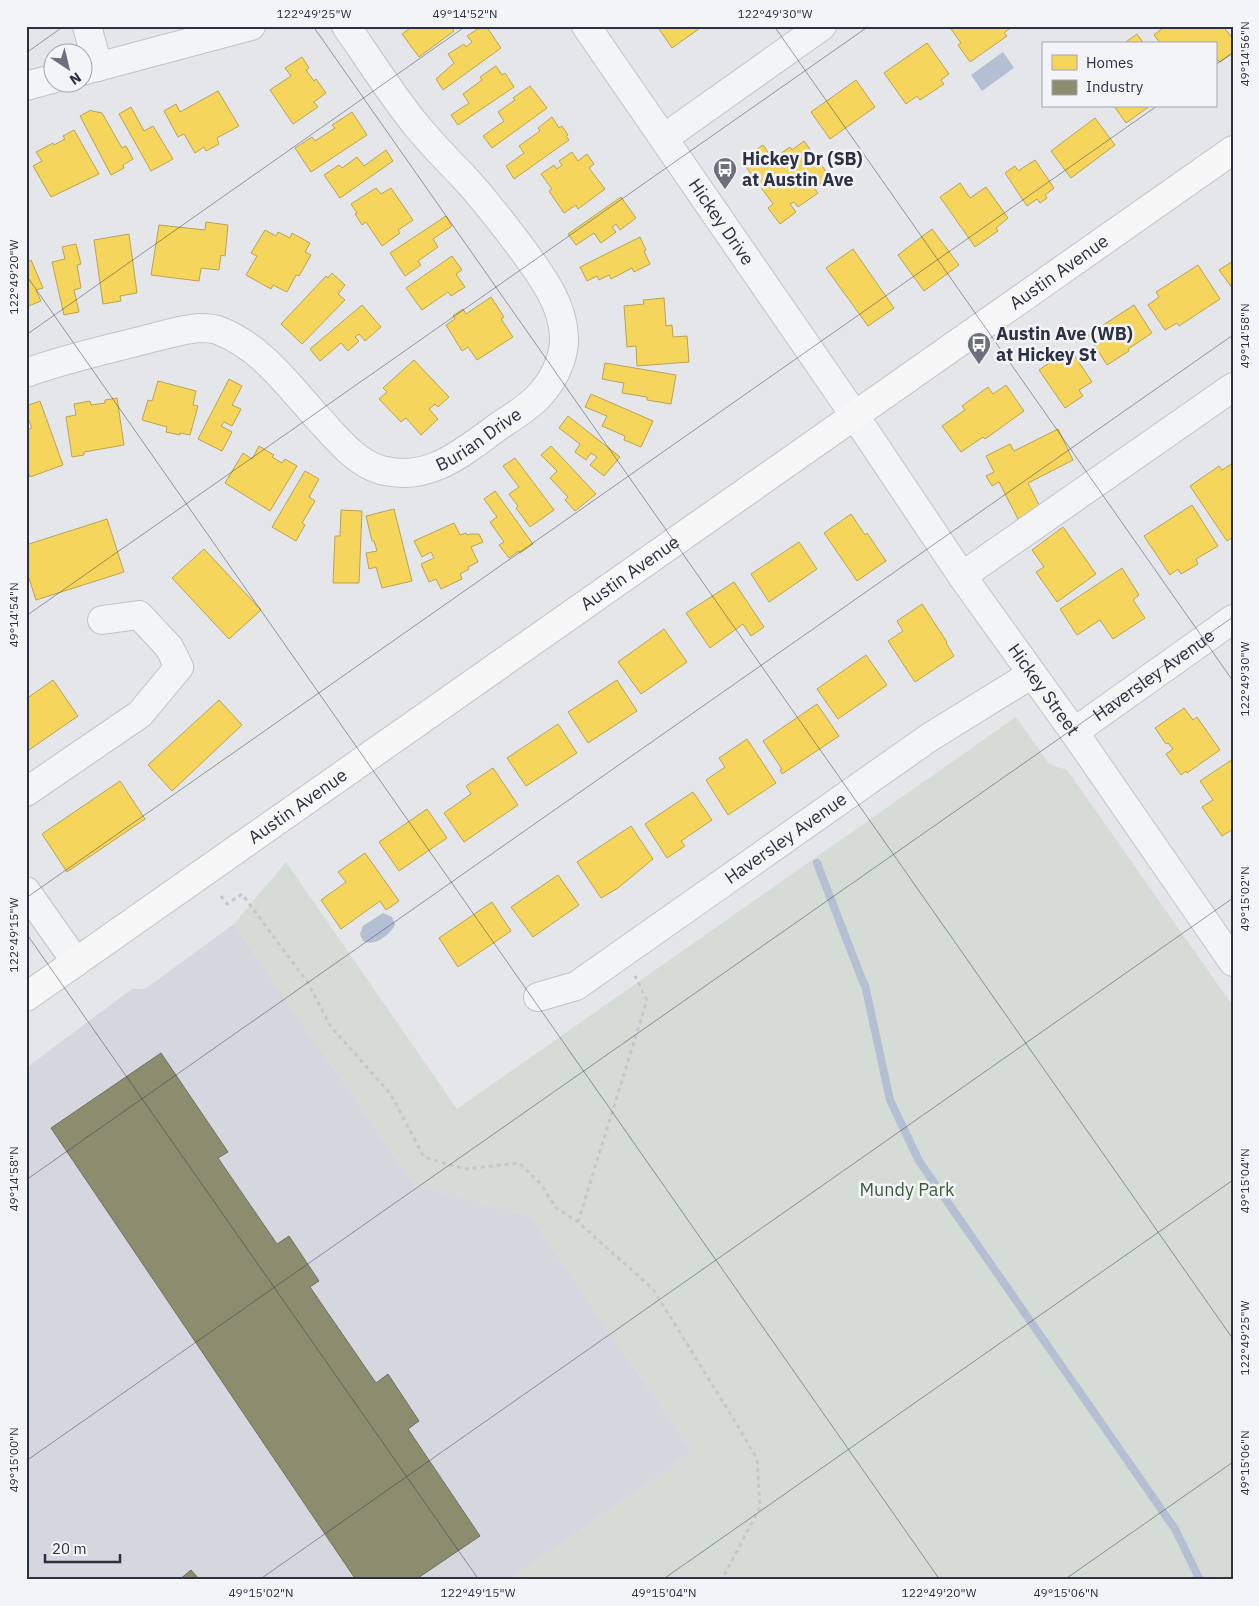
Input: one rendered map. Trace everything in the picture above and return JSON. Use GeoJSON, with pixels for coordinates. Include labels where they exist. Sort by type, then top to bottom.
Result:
{"type":"FeatureCollection","features":[{"type":"Feature","properties":{"kind":"main road","name":"Austin Avenue"},"geometry":{"type":"LineString","coordinates":[[26,996],[1233,150]]}},
{"type":"Feature","properties":{"kind":"street"},"geometry":{"type":"LineString","coordinates":[[87,26],[88,42]]}},
{"type":"Feature","properties":{"kind":"street"},"geometry":{"type":"LineString","coordinates":[[92,68],[251,26]]}},
{"type":"Feature","properties":{"kind":"street","name":"Burian Drive"},"geometry":{"type":"LineString","coordinates":[[26,373],[49,365],[167,334],[200,328],[217,329],[259,353],[344,447],[364,463],[380,470],[396,472],[416,472],[454,459],[536,399],[550,380],[561,360],[564,340],[562,318],[554,298],[538,270],[512,236],[413,121],[346,26]]}},
{"type":"Feature","properties":{"kind":"street","name":"Hickey Drive"},"geometry":{"type":"LineString","coordinates":[[586,26],[855,416]]}},
{"type":"Feature","properties":{"kind":"street"},"geometry":{"type":"LineString","coordinates":[[664,138],[822,26]]}},
{"type":"Feature","properties":{"kind":"street"},"geometry":{"type":"LineString","coordinates":[[26,86],[42,82]]}},
{"type":"Feature","properties":{"kind":"street"},"geometry":{"type":"LineString","coordinates":[[962,576],[1233,387]]}},
{"type":"Feature","properties":{"kind":"street","name":"Hickey Street"},"geometry":{"type":"LineString","coordinates":[[855,416],[962,576],[1074,732],[1233,962]]}},
{"type":"Feature","properties":{"kind":"street"},"geometry":{"type":"LineString","coordinates":[[26,792],[140,714],[179,667],[169,647],[139,616],[102,620]]}},
{"type":"Feature","properties":{"kind":"street","name":"Haversley Avenue"},"geometry":{"type":"LineString","coordinates":[[1074,732],[1233,619]]}},
{"type":"Feature","properties":{"kind":"street","name":"Haversley Avenue"},"geometry":{"type":"LineString","coordinates":[[538,997],[576,986],[930,737],[1032,674]]}},
{"type":"Feature","properties":{"kind":"street"},"geometry":{"type":"LineString","coordinates":[[26,891],[76,962]]}},
{"type":"Feature","properties":{"kind":"path"},"geometry":{"type":"LineString","coordinates":[[221,896],[227,904],[242,894],[308,983],[331,1027],[390,1093],[424,1157],[465,1169],[519,1164],[540,1182],[556,1208],[578,1222],[653,1289],[756,1459],[760,1507],[724,1576],[719,1580]]}},
{"type":"Feature","properties":{"kind":"path"},"geometry":{"type":"LineString","coordinates":[[578,1222],[647,1000],[623,953]]}},
{"type":"Feature","properties":{"kind":"shaded area"},"geometry":{"type":"Polygon","coordinates":[[[234,924],[414,1185],[531,1217],[692,1452],[509,1580],[26,1580],[26,1068],[132,989],[145,989],[234,924]]]}},
{"type":"Feature","properties":{"kind":"green space","name":"Mundy Park"},"geometry":{"type":"Polygon","coordinates":[[[1016,717],[1049,764],[1067,770],[1233,1006],[1233,1580],[509,1580],[692,1452],[531,1217],[414,1185],[234,924],[286,862],[457,1109],[1016,717]]]}},
{"type":"Feature","properties":{"kind":"water"},"geometry":{"type":"Polygon","coordinates":[[[1003,52],[1014,68],[982,91],[971,75],[1003,52]]]}},
{"type":"Feature","properties":{"kind":"water"},"geometry":{"type":"Polygon","coordinates":[[[383,913],[392,917],[395,924],[394,927],[388,934],[376,942],[363,941],[360,934],[363,926],[383,913]]]}},
{"type":"Feature","properties":{"kind":"building: Homes"},"geometry":{"type":"Polygon","coordinates":[[[413,26],[455,26],[452,28],[454,31],[419,57],[402,34],[413,26]]]}},
{"type":"Feature","properties":{"kind":"building: Homes"},"geometry":{"type":"Polygon","coordinates":[[[482,26],[486,26],[501,48],[443,90],[436,79],[454,63],[448,54],[464,44],[466,47],[472,42],[467,36],[482,26]]]}},
{"type":"Feature","properties":{"kind":"building: Homes"},"geometry":{"type":"Polygon","coordinates":[[[657,26],[703,26],[672,48],[657,26]]]}},
{"type":"Feature","properties":{"kind":"building: Homes"},"geometry":{"type":"Polygon","coordinates":[[[949,26],[1013,26],[1004,33],[1007,36],[970,62],[958,45],[961,43],[949,26]]]}},
{"type":"Feature","properties":{"kind":"building: Homes"},"geometry":{"type":"Polygon","coordinates":[[[1165,26],[1223,26],[1233,39],[1233,52],[1220,62],[1218,60],[1216,61],[1216,42],[1159,42],[1154,35],[1165,26]]]}},
{"type":"Feature","properties":{"kind":"building: Homes"},"geometry":{"type":"Polygon","coordinates":[[[1137,34],[1143,42],[1126,42],[1137,34]]]}},
{"type":"Feature","properties":{"kind":"building: Homes"},"geometry":{"type":"Polygon","coordinates":[[[927,43],[949,74],[941,80],[944,84],[920,100],[917,96],[906,104],[884,73],[927,43]]]}},
{"type":"Feature","properties":{"kind":"building: Homes"},"geometry":{"type":"Polygon","coordinates":[[[302,57],[309,68],[306,70],[314,81],[316,79],[326,93],[314,102],[318,107],[293,124],[270,90],[291,76],[285,68],[302,57]]]}},
{"type":"Feature","properties":{"kind":"building: Homes"},"geometry":{"type":"Polygon","coordinates":[[[496,66],[502,75],[505,73],[514,87],[458,125],[451,115],[469,103],[463,94],[482,80],[480,77],[496,66]]]}},
{"type":"Feature","properties":{"kind":"building: Homes"},"geometry":{"type":"Polygon","coordinates":[[[856,80],[875,107],[830,139],[811,112],[856,80]]]}},
{"type":"Feature","properties":{"kind":"building: Homes"},"geometry":{"type":"Polygon","coordinates":[[[530,86],[547,108],[492,148],[483,136],[504,121],[498,112],[530,86]]]}},
{"type":"Feature","properties":{"kind":"building: Homes"},"geometry":{"type":"Polygon","coordinates":[[[218,91],[239,126],[217,138],[219,144],[206,151],[204,147],[195,153],[184,134],[178,137],[164,111],[176,104],[180,112],[218,91]]]}},
{"type":"Feature","properties":{"kind":"building: Homes"},"geometry":{"type":"Polygon","coordinates":[[[131,107],[144,131],[153,126],[173,159],[151,171],[119,114],[131,107]]]}},
{"type":"Feature","properties":{"kind":"building: Homes"},"geometry":{"type":"Polygon","coordinates":[[[1115,108],[1147,108],[1126,123],[1115,108]]]}},
{"type":"Feature","properties":{"kind":"building: Homes"},"geometry":{"type":"Polygon","coordinates":[[[91,110],[102,113],[122,148],[126,146],[133,159],[123,165],[124,168],[111,175],[80,116],[91,110]]]}},
{"type":"Feature","properties":{"kind":"building: Homes"},"geometry":{"type":"Polygon","coordinates":[[[352,112],[367,135],[311,172],[295,148],[312,137],[315,141],[335,128],[332,125],[352,112]]]}},
{"type":"Feature","properties":{"kind":"building: Homes"},"geometry":{"type":"Polygon","coordinates":[[[552,117],[559,128],[562,126],[569,140],[514,179],[506,166],[524,153],[519,146],[540,131],[538,128],[552,117]]]}},
{"type":"Feature","properties":{"kind":"building: Homes"},"geometry":{"type":"Polygon","coordinates":[[[1095,118],[1115,145],[1071,178],[1051,151],[1095,118]]]}},
{"type":"Feature","properties":{"kind":"building: Homes"},"geometry":{"type":"Polygon","coordinates":[[[74,130],[99,174],[51,197],[33,166],[42,161],[36,152],[65,139],[63,136],[74,130]]]}},
{"type":"Feature","properties":{"kind":"building: Homes"},"geometry":{"type":"Polygon","coordinates":[[[804,141],[830,177],[814,188],[818,193],[798,207],[794,202],[790,204],[796,212],[780,224],[768,208],[773,204],[741,160],[763,145],[773,159],[790,147],[792,150],[804,141]]]}},
{"type":"Feature","properties":{"kind":"building: Homes"},"geometry":{"type":"Polygon","coordinates":[[[386,150],[393,161],[340,198],[324,175],[339,165],[342,168],[357,157],[364,166],[386,150]]]}},
{"type":"Feature","properties":{"kind":"building: Homes"},"geometry":{"type":"Polygon","coordinates":[[[572,152],[578,161],[587,154],[594,164],[589,168],[605,189],[578,209],[576,205],[564,213],[549,191],[552,189],[541,174],[554,165],[557,169],[562,165],[559,161],[572,152]]]}},
{"type":"Feature","properties":{"kind":"building: Homes"},"geometry":{"type":"Polygon","coordinates":[[[1035,160],[1054,188],[1045,195],[1047,198],[1040,203],[1037,199],[1027,206],[1005,173],[1015,166],[1018,171],[1035,160]]]}},
{"type":"Feature","properties":{"kind":"building: Homes"},"geometry":{"type":"Polygon","coordinates":[[[960,183],[970,198],[986,187],[1008,218],[996,228],[998,231],[975,247],[940,197],[960,183]]]}},
{"type":"Feature","properties":{"kind":"building: Homes"},"geometry":{"type":"Polygon","coordinates":[[[376,188],[381,194],[391,188],[413,220],[398,230],[400,233],[382,246],[366,222],[362,225],[351,204],[376,188]]]}},
{"type":"Feature","properties":{"kind":"building: Homes"},"geometry":{"type":"Polygon","coordinates":[[[621,197],[636,218],[620,230],[616,224],[612,227],[616,232],[601,243],[594,233],[576,245],[568,234],[621,197]]]}},
{"type":"Feature","properties":{"kind":"building: Homes"},"geometry":{"type":"Polygon","coordinates":[[[446,216],[452,226],[433,239],[438,247],[418,261],[421,265],[405,276],[390,253],[446,216]]]}},
{"type":"Feature","properties":{"kind":"building: Homes"},"geometry":{"type":"Polygon","coordinates":[[[206,222],[228,225],[225,256],[221,255],[219,270],[201,268],[199,281],[151,275],[159,225],[205,230],[206,222]]]}},
{"type":"Feature","properties":{"kind":"building: Homes"},"geometry":{"type":"Polygon","coordinates":[[[932,229],[959,265],[924,291],[898,255],[932,229]]]}},
{"type":"Feature","properties":{"kind":"building: Homes"},"geometry":{"type":"Polygon","coordinates":[[[265,230],[276,236],[278,232],[290,238],[292,233],[310,243],[305,252],[311,255],[299,276],[296,275],[287,292],[273,285],[271,289],[246,275],[257,256],[251,253],[265,230]]]}},
{"type":"Feature","properties":{"kind":"building: Homes"},"geometry":{"type":"Polygon","coordinates":[[[129,234],[137,293],[120,296],[121,301],[103,304],[94,240],[129,234]]]}},
{"type":"Feature","properties":{"kind":"building: Homes"},"geometry":{"type":"Polygon","coordinates":[[[640,237],[650,264],[634,272],[632,268],[611,279],[609,275],[599,280],[597,276],[587,281],[580,267],[640,237]]]}},
{"type":"Feature","properties":{"kind":"building: Homes"},"geometry":{"type":"Polygon","coordinates":[[[76,244],[81,264],[77,265],[81,288],[74,290],[79,312],[64,315],[52,262],[65,259],[62,247],[76,244]]]}},
{"type":"Feature","properties":{"kind":"building: Homes"},"geometry":{"type":"Polygon","coordinates":[[[853,249],[894,308],[868,326],[826,268],[853,249]]]}},
{"type":"Feature","properties":{"kind":"building: Homes"},"geometry":{"type":"Polygon","coordinates":[[[452,256],[462,270],[456,274],[465,287],[451,296],[448,292],[422,310],[406,288],[452,256]]]}},
{"type":"Feature","properties":{"kind":"building: Homes"},"geometry":{"type":"Polygon","coordinates":[[[31,260],[43,288],[36,290],[41,301],[26,307],[26,263],[31,260]]]}},
{"type":"Feature","properties":{"kind":"building: Homes"},"geometry":{"type":"Polygon","coordinates":[[[1233,261],[1233,289],[1219,270],[1233,261]]]}},
{"type":"Feature","properties":{"kind":"building: Homes"},"geometry":{"type":"Polygon","coordinates":[[[1198,265],[1220,299],[1179,326],[1177,323],[1165,330],[1148,305],[1159,297],[1156,292],[1198,265]]]}},
{"type":"Feature","properties":{"kind":"building: Homes"},"geometry":{"type":"Polygon","coordinates":[[[332,273],[345,285],[338,294],[345,300],[302,344],[281,324],[326,276],[328,278],[332,273]]]}},
{"type":"Feature","properties":{"kind":"building: Homes"},"geometry":{"type":"Polygon","coordinates":[[[491,297],[504,317],[501,319],[513,337],[477,360],[468,347],[462,351],[446,325],[455,319],[453,316],[463,309],[466,314],[491,297]]]}},
{"type":"Feature","properties":{"kind":"building: Homes"},"geometry":{"type":"Polygon","coordinates":[[[664,298],[666,326],[672,325],[673,337],[687,336],[689,362],[637,366],[636,346],[627,347],[624,306],[644,304],[643,300],[664,298]]]}},
{"type":"Feature","properties":{"kind":"building: Homes"},"geometry":{"type":"Polygon","coordinates":[[[362,305],[381,327],[365,341],[359,334],[355,337],[359,341],[348,351],[341,343],[320,361],[310,349],[362,305]]]}},
{"type":"Feature","properties":{"kind":"building: Homes"},"geometry":{"type":"Polygon","coordinates":[[[1134,305],[1152,333],[1107,365],[1088,335],[1134,305]]]}},
{"type":"Feature","properties":{"kind":"building: Homes"},"geometry":{"type":"Polygon","coordinates":[[[1070,349],[1092,382],[1079,390],[1083,396],[1065,408],[1039,370],[1070,349]]]}},
{"type":"Feature","properties":{"kind":"building: Homes"},"geometry":{"type":"Polygon","coordinates":[[[414,360],[449,397],[438,407],[435,404],[429,409],[438,419],[421,435],[406,418],[401,422],[379,399],[387,392],[383,388],[414,360]]]}},
{"type":"Feature","properties":{"kind":"building: Homes"},"geometry":{"type":"Polygon","coordinates":[[[605,363],[676,375],[671,404],[647,400],[647,397],[622,393],[624,383],[602,379],[605,363]]]}},
{"type":"Feature","properties":{"kind":"building: Homes"},"geometry":{"type":"Polygon","coordinates":[[[229,379],[242,386],[232,405],[241,409],[232,426],[224,422],[221,426],[232,432],[222,451],[198,439],[229,379]]]}},
{"type":"Feature","properties":{"kind":"building: Homes"},"geometry":{"type":"Polygon","coordinates":[[[158,381],[196,391],[193,405],[198,406],[190,435],[166,432],[167,427],[142,420],[148,400],[152,401],[158,381]]]}},
{"type":"Feature","properties":{"kind":"building: Homes"},"geometry":{"type":"Polygon","coordinates":[[[1006,385],[1024,411],[985,439],[983,437],[961,452],[942,426],[965,410],[962,406],[988,387],[993,394],[1006,385]]]}},
{"type":"Feature","properties":{"kind":"building: Homes"},"geometry":{"type":"Polygon","coordinates":[[[591,394],[653,421],[641,447],[624,440],[625,436],[602,426],[607,416],[585,407],[591,394]]]}},
{"type":"Feature","properties":{"kind":"building: Homes"},"geometry":{"type":"Polygon","coordinates":[[[117,398],[124,445],[84,452],[84,455],[72,457],[66,417],[76,415],[74,404],[90,401],[91,405],[105,403],[105,400],[117,398]]]}},
{"type":"Feature","properties":{"kind":"building: Homes"},"geometry":{"type":"Polygon","coordinates":[[[40,401],[63,465],[30,477],[26,465],[26,440],[28,440],[26,430],[32,428],[26,413],[26,406],[40,401]]]}},
{"type":"Feature","properties":{"kind":"building: Homes"},"geometry":{"type":"Polygon","coordinates":[[[568,416],[620,457],[604,476],[590,465],[597,457],[591,453],[586,460],[575,452],[580,444],[559,428],[568,416]]]}},
{"type":"Feature","properties":{"kind":"building: Homes"},"geometry":{"type":"Polygon","coordinates":[[[1058,429],[1073,460],[1028,483],[1040,507],[1019,521],[999,482],[992,486],[986,476],[994,472],[986,456],[1010,444],[1014,451],[1058,429]]]}},
{"type":"Feature","properties":{"kind":"building: Homes"},"geometry":{"type":"Polygon","coordinates":[[[259,446],[274,455],[272,457],[282,463],[285,459],[297,466],[270,511],[225,483],[243,453],[252,459],[259,446]]]}},
{"type":"Feature","properties":{"kind":"building: Homes"},"geometry":{"type":"Polygon","coordinates":[[[551,446],[596,494],[575,511],[565,500],[568,497],[550,478],[557,471],[541,455],[551,446]]]}},
{"type":"Feature","properties":{"kind":"building: Homes"},"geometry":{"type":"Polygon","coordinates":[[[515,458],[554,510],[530,527],[516,508],[518,506],[509,494],[519,487],[503,466],[515,458]]]}},
{"type":"Feature","properties":{"kind":"building: Homes"},"geometry":{"type":"Polygon","coordinates":[[[1233,463],[1233,537],[1227,541],[1190,486],[1219,466],[1222,470],[1233,463]]]}},
{"type":"Feature","properties":{"kind":"building: Homes"},"geometry":{"type":"Polygon","coordinates":[[[305,471],[319,479],[309,497],[315,501],[302,523],[305,525],[296,541],[272,527],[305,471]]]}},
{"type":"Feature","properties":{"kind":"building: Homes"},"geometry":{"type":"Polygon","coordinates":[[[495,491],[533,544],[509,558],[499,545],[504,542],[490,522],[497,517],[484,499],[495,491]]]}},
{"type":"Feature","properties":{"kind":"building: Homes"},"geometry":{"type":"Polygon","coordinates":[[[1192,505],[1218,546],[1196,559],[1198,564],[1181,574],[1178,569],[1170,575],[1144,536],[1192,505]]]}},
{"type":"Feature","properties":{"kind":"building: Homes"},"geometry":{"type":"Polygon","coordinates":[[[394,509],[412,581],[382,588],[376,567],[369,569],[366,553],[377,551],[374,541],[372,541],[366,516],[394,509]]]}},
{"type":"Feature","properties":{"kind":"building: Homes"},"geometry":{"type":"Polygon","coordinates":[[[341,510],[362,511],[359,583],[333,583],[335,536],[340,536],[341,510]]]}},
{"type":"Feature","properties":{"kind":"building: Homes"},"geometry":{"type":"Polygon","coordinates":[[[851,514],[886,561],[857,581],[824,533],[851,514]]]}},
{"type":"Feature","properties":{"kind":"building: Homes"},"geometry":{"type":"Polygon","coordinates":[[[107,519],[124,572],[36,600],[26,569],[26,545],[107,519]]]}},
{"type":"Feature","properties":{"kind":"building: Homes"},"geometry":{"type":"Polygon","coordinates":[[[454,523],[460,535],[466,533],[467,535],[479,534],[483,542],[471,547],[478,562],[460,574],[462,579],[441,589],[436,579],[429,582],[421,564],[434,558],[431,552],[422,557],[414,541],[454,523]]]}},
{"type":"Feature","properties":{"kind":"building: Homes"},"geometry":{"type":"Polygon","coordinates":[[[1063,527],[1096,574],[1057,602],[1036,572],[1044,567],[1032,550],[1063,527]]]}},
{"type":"Feature","properties":{"kind":"building: Homes"},"geometry":{"type":"Polygon","coordinates":[[[799,542],[817,569],[769,602],[751,574],[799,542]]]}},
{"type":"Feature","properties":{"kind":"building: Homes"},"geometry":{"type":"Polygon","coordinates":[[[204,549],[261,610],[229,639],[172,578],[204,549]]]}},
{"type":"Feature","properties":{"kind":"building: Homes"},"geometry":{"type":"Polygon","coordinates":[[[1122,568],[1139,595],[1133,600],[1145,618],[1113,639],[1100,620],[1077,635],[1060,609],[1122,568]]]}},
{"type":"Feature","properties":{"kind":"building: Homes"},"geometry":{"type":"Polygon","coordinates":[[[734,582],[764,627],[751,636],[743,624],[710,648],[686,613],[734,582]]]}},
{"type":"Feature","properties":{"kind":"building: Homes"},"geometry":{"type":"Polygon","coordinates":[[[922,604],[954,656],[915,682],[888,641],[903,631],[897,621],[922,604]]]}},
{"type":"Feature","properties":{"kind":"building: Homes"},"geometry":{"type":"Polygon","coordinates":[[[664,629],[687,662],[641,694],[618,662],[664,629]]]}},
{"type":"Feature","properties":{"kind":"building: Homes"},"geometry":{"type":"Polygon","coordinates":[[[866,655],[887,685],[838,719],[817,689],[866,655]]]}},
{"type":"Feature","properties":{"kind":"building: Homes"},"geometry":{"type":"Polygon","coordinates":[[[53,680],[78,716],[26,752],[26,699],[53,680]]]}},
{"type":"Feature","properties":{"kind":"building: Homes"},"geometry":{"type":"Polygon","coordinates":[[[617,680],[637,711],[588,743],[568,712],[617,680]]]}},
{"type":"Feature","properties":{"kind":"building: Homes"},"geometry":{"type":"Polygon","coordinates":[[[219,700],[242,725],[172,791],[148,765],[219,700]]]}},
{"type":"Feature","properties":{"kind":"building: Homes"},"geometry":{"type":"Polygon","coordinates":[[[817,704],[839,736],[782,774],[780,770],[782,769],[763,741],[817,704]]]}},
{"type":"Feature","properties":{"kind":"building: Homes"},"geometry":{"type":"Polygon","coordinates":[[[1184,708],[1193,720],[1197,717],[1220,750],[1187,773],[1186,771],[1181,775],[1166,754],[1173,749],[1168,743],[1166,744],[1155,728],[1184,708]]]}},
{"type":"Feature","properties":{"kind":"building: Homes"},"geometry":{"type":"Polygon","coordinates":[[[558,724],[577,753],[526,786],[507,758],[558,724]]]}},
{"type":"Feature","properties":{"kind":"building: Homes"},"geometry":{"type":"Polygon","coordinates":[[[747,739],[776,783],[728,815],[706,780],[725,767],[719,758],[747,739]]]}},
{"type":"Feature","properties":{"kind":"building: Homes"},"geometry":{"type":"Polygon","coordinates":[[[1233,759],[1233,829],[1222,836],[1202,807],[1213,800],[1200,781],[1233,759]]]}},
{"type":"Feature","properties":{"kind":"building: Homes"},"geometry":{"type":"Polygon","coordinates":[[[493,768],[518,805],[464,842],[444,813],[471,794],[466,786],[493,768]]]}},
{"type":"Feature","properties":{"kind":"building: Homes"},"geometry":{"type":"Polygon","coordinates":[[[120,781],[145,819],[67,872],[42,834],[120,781]]]}},
{"type":"Feature","properties":{"kind":"building: Homes"},"geometry":{"type":"Polygon","coordinates":[[[693,792],[712,820],[681,841],[685,846],[667,858],[645,824],[693,792]]]}},
{"type":"Feature","properties":{"kind":"building: Homes"},"geometry":{"type":"Polygon","coordinates":[[[427,809],[447,838],[399,871],[379,842],[427,809]]]}},
{"type":"Feature","properties":{"kind":"building: Homes"},"geometry":{"type":"Polygon","coordinates":[[[631,826],[653,859],[618,888],[601,898],[577,862],[631,826]]]}},
{"type":"Feature","properties":{"kind":"building: Homes"},"geometry":{"type":"Polygon","coordinates":[[[365,853],[399,901],[386,910],[380,901],[341,929],[321,900],[346,882],[338,872],[365,853]]]}},
{"type":"Feature","properties":{"kind":"building: Homes"},"geometry":{"type":"Polygon","coordinates":[[[558,875],[579,905],[533,937],[511,907],[558,875]]]}},
{"type":"Feature","properties":{"kind":"building: Homes"},"geometry":{"type":"Polygon","coordinates":[[[492,902],[511,931],[458,967],[439,938],[492,902]]]}},
{"type":"Feature","properties":{"kind":"building: Industry"},"geometry":{"type":"Polygon","coordinates":[[[161,1053],[228,1152],[218,1158],[277,1244],[289,1236],[319,1281],[310,1287],[376,1383],[388,1374],[419,1421],[408,1429],[480,1536],[415,1580],[356,1580],[51,1128],[161,1053]]]}},
{"type":"Feature","properties":{"kind":"building: Industry"},"geometry":{"type":"Polygon","coordinates":[[[191,1570],[200,1580],[179,1580],[191,1570]]]}},
{"type":"Feature","properties":{"kind":"waterway"},"geometry":{"type":"LineString","coordinates":[[817,863],[865,985],[890,1100],[919,1161],[1175,1529],[1200,1580]]}},
{"type":"Feature","properties":{"kind":"place","name":"Hickey Dr (SB) at Austin Ave"},"geometry":{"type":"Point","coordinates":[725,190]}},
{"type":"Feature","properties":{"kind":"place","name":"Austin Ave (WB) at Hickey St"},"geometry":{"type":"Point","coordinates":[979,365]}}]}
